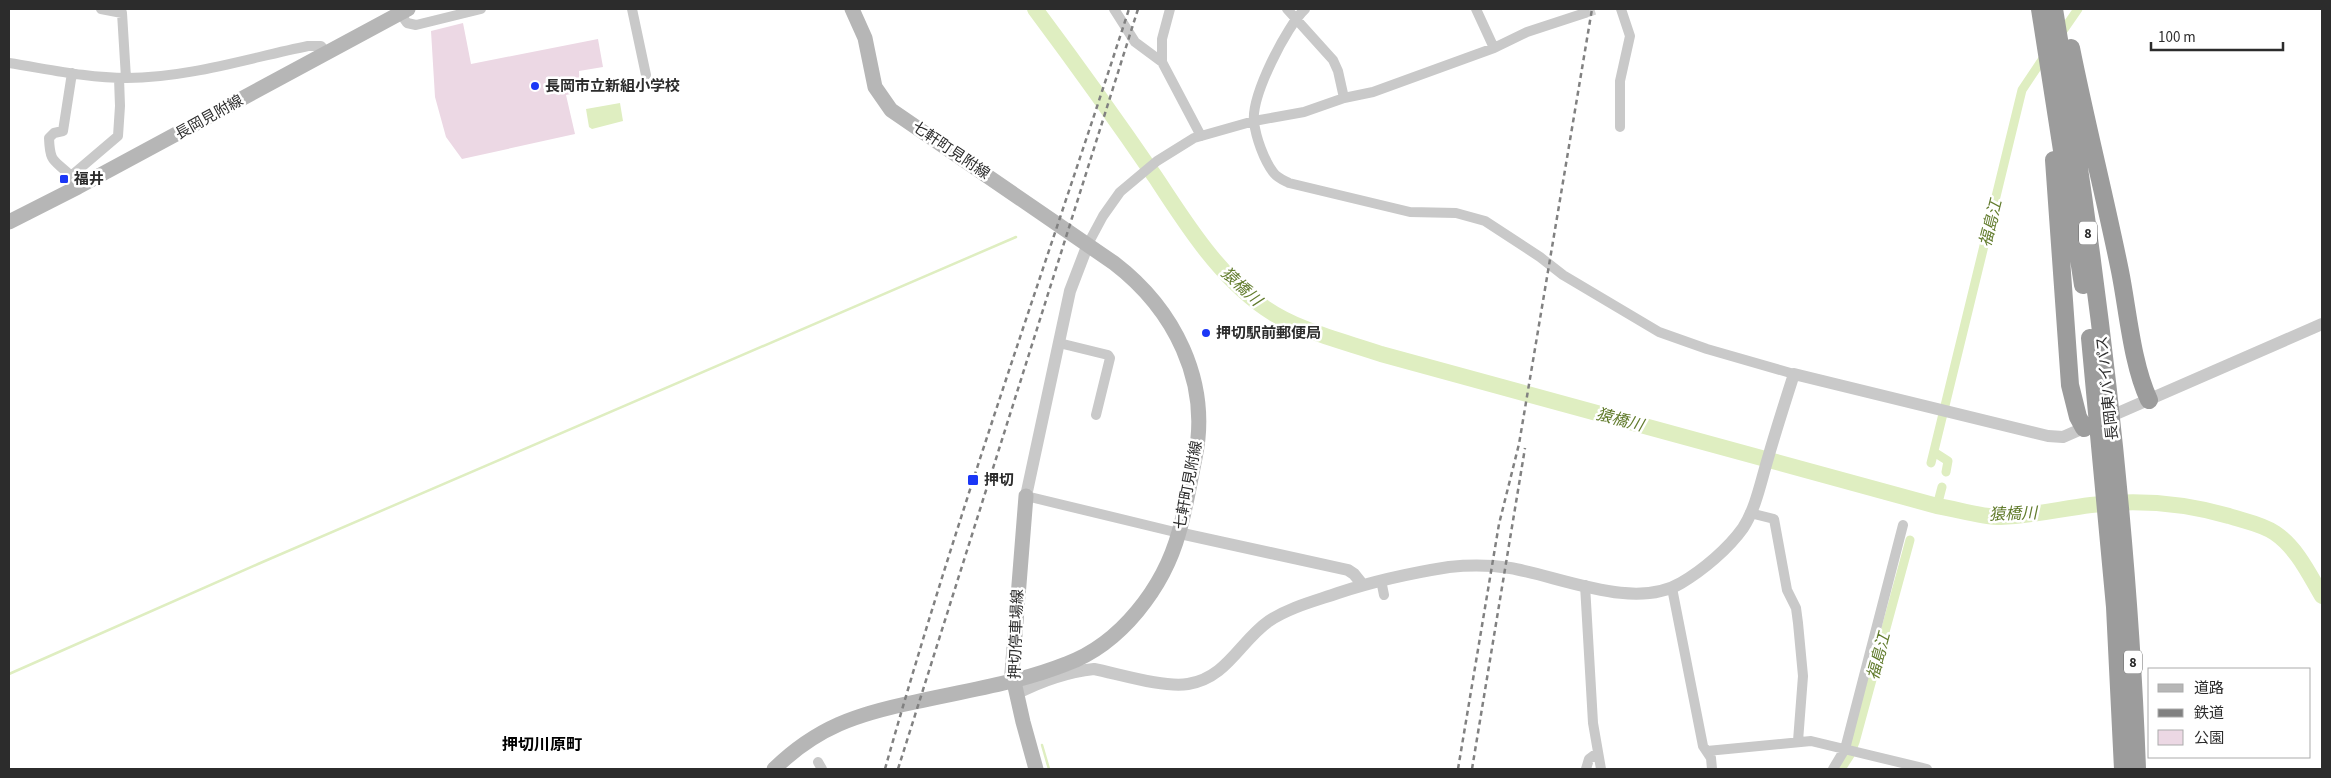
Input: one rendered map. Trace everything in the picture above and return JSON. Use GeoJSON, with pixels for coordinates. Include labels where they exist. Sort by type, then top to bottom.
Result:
{"type":"FeatureCollection","features":[{"type":"Feature","properties":{"kind":"highway"},"geometry":{"type":"LineString","coordinates":[[2063,9],[2068,62],[2104,189],[2130,319],[2140,381],[2149,400]]}},
{"type":"Feature","properties":{"kind":"highway"},"geometry":{"type":"LineString","coordinates":[[2040,12],[2049,88],[2070,385],[2078,417],[2084,428]]}},
{"type":"Feature","properties":{"kind":"highway","name":"長岡東バイパス"},"geometry":{"type":"LineString","coordinates":[[2040,12],[2068,62],[2118,556],[2134,667],[2138,769]]}},
{"type":"Feature","properties":{"kind":"highway","name":"長岡東バイパス"},"geometry":{"type":"LineString","coordinates":[[2049,88],[2102,399]]}},
{"type":"Feature","properties":{"kind":"highway","name":"長岡東バイパス"},"geometry":{"type":"LineString","coordinates":[[2118,556],[2123,769]]}},
{"type":"Feature","properties":{"kind":"main road","name":"七軒町見附線"},"geometry":{"type":"LineString","coordinates":[[774,769],[814,736],[863,714],[1037,674],[1068,664],[1098,646],[1128,622],[1164,571],[1179,533],[1197,448],[1197,403],[1189,363],[1171,322],[1147,291],[1135,278],[1088,244],[891,110],[875,87],[865,38],[852,9]]}},
{"type":"Feature","properties":{"kind":"main road","name":"長岡見附線"},"geometry":{"type":"LineString","coordinates":[[9,222],[75,182],[404,11]]}},
{"type":"Feature","properties":{"kind":"main road","name":"押切停車場線"},"geometry":{"type":"LineString","coordinates":[[1026,496],[1012,673],[1036,769]]}},
{"type":"Feature","properties":{"kind":"street"},"geometry":{"type":"LineString","coordinates":[[72,74],[63,131],[54,133],[50,138],[50,155],[57,165],[75,182],[118,136],[122,78],[122,13],[101,9]]}},
{"type":"Feature","properties":{"kind":"street"},"geometry":{"type":"LineString","coordinates":[[404,11],[407,23],[416,25],[481,9]]}},
{"type":"Feature","properties":{"kind":"street"},"geometry":{"type":"LineString","coordinates":[[632,9],[646,75]]}},
{"type":"Feature","properties":{"kind":"street"},"geometry":{"type":"LineString","coordinates":[[1114,9],[1135,42],[1162,62],[1200,136]]}},
{"type":"Feature","properties":{"kind":"street"},"geometry":{"type":"LineString","coordinates":[[1162,62],[1162,39],[1170,9]]}},
{"type":"Feature","properties":{"kind":"street"},"geometry":{"type":"LineString","coordinates":[[1287,9],[1333,60],[1338,71],[1344,98]]}},
{"type":"Feature","properties":{"kind":"street"},"geometry":{"type":"LineString","coordinates":[[1305,9],[1295,18],[1269,68],[1259,96],[1254,121],[1259,140],[1274,174],[1289,183],[1410,212],[1456,213],[1485,222],[1540,257],[1563,275],[1659,332],[1707,350],[1794,374],[1952,411],[2048,436],[2062,437],[2322,324]]}},
{"type":"Feature","properties":{"kind":"street"},"geometry":{"type":"LineString","coordinates":[[1476,9],[1494,48]]}},
{"type":"Feature","properties":{"kind":"street"},"geometry":{"type":"LineString","coordinates":[[1620,9],[1630,36],[1620,81],[1620,127]]}},
{"type":"Feature","properties":{"kind":"street"},"geometry":{"type":"LineString","coordinates":[[1362,584],[1348,570],[1179,533],[1026,496],[1070,291],[1088,244],[1103,216],[1120,192],[1140,173],[1181,146],[1200,136],[1254,121],[1304,112],[1344,98],[1374,92],[1494,48],[1527,32],[1580,13]]}},
{"type":"Feature","properties":{"kind":"street"},"geometry":{"type":"LineString","coordinates":[[9,63],[72,74],[122,78],[188,72],[308,46],[321,46],[326,52]]}},
{"type":"Feature","properties":{"kind":"street"},"geometry":{"type":"LineString","coordinates":[[1059,344],[1108,355],[1110,358],[1096,415]]}},
{"type":"Feature","properties":{"kind":"street"},"geometry":{"type":"LineString","coordinates":[[1016,694],[1031,686],[1094,669],[1178,685],[1202,680],[1213,675],[1232,659],[1255,633],[1269,621],[1313,600],[1362,584],[1450,567],[1483,566],[1512,568],[1585,585],[1632,593],[1648,593],[1672,588],[1728,546],[1743,527],[1757,495],[1794,374]]}},
{"type":"Feature","properties":{"kind":"street"},"geometry":{"type":"LineString","coordinates":[[1750,513],[1774,519],[1787,590],[1796,608],[1803,676],[1798,741]]}},
{"type":"Feature","properties":{"kind":"street"},"geometry":{"type":"LineString","coordinates":[[1833,769],[1845,749],[1904,525]]}},
{"type":"Feature","properties":{"kind":"street"},"geometry":{"type":"LineString","coordinates":[[1381,580],[1384,595]]}},
{"type":"Feature","properties":{"kind":"street"},"geometry":{"type":"LineString","coordinates":[[1585,585],[1586,625],[1597,753],[1601,769]]}},
{"type":"Feature","properties":{"kind":"street"},"geometry":{"type":"LineString","coordinates":[[1672,588],[1703,746],[1711,758],[1712,769]]}},
{"type":"Feature","properties":{"kind":"street"},"geometry":{"type":"LineString","coordinates":[[1707,751],[1798,741],[1817,742],[1927,769]]}},
{"type":"Feature","properties":{"kind":"street"},"geometry":{"type":"LineString","coordinates":[[1586,769],[1588,759],[1597,753]]}},
{"type":"Feature","properties":{"kind":"green space"},"geometry":{"type":"Polygon","coordinates":[[[463,23],[471,64],[598,39],[603,67],[579,71],[580,92],[566,95],[575,134],[462,159],[446,137],[435,97],[431,31],[463,23]]]}},
{"type":"Feature","properties":{"kind":"shaded area"},"geometry":{"type":"Polygon","coordinates":[[[620,103],[623,121],[592,129],[589,127],[586,109],[620,103]]]}},
{"type":"Feature","properties":{"kind":"waterway","name":"猿橋川"},"geometry":{"type":"LineString","coordinates":[[1030,9],[1048,27]]}},
{"type":"Feature","properties":{"kind":"waterway","name":"猿橋川"},"geometry":{"type":"LineString","coordinates":[[1035,9],[1204,248],[1248,295],[1265,308],[1292,323],[1321,335],[1381,354],[1937,506],[2001,517],[2109,503],[2143,502],[2178,505],[2229,516],[2264,527],[2283,539],[2302,562],[2322,596]]}},
{"type":"Feature","properties":{"kind":"waterway","name":"福島江"},"geometry":{"type":"LineString","coordinates":[[2060,35],[2078,9]]}},
{"type":"Feature","properties":{"kind":"waterway","name":"福島江"},"geometry":{"type":"LineString","coordinates":[[1931,463],[2022,90],[2046,54]]}},
{"type":"Feature","properties":{"kind":"waterway"},"geometry":{"type":"LineString","coordinates":[[9,674],[258,564],[1016,237]]}},
{"type":"Feature","properties":{"kind":"waterway","name":"福島江"},"geometry":{"type":"LineString","coordinates":[[1934,452],[1948,461],[1946,472]]}},
{"type":"Feature","properties":{"kind":"waterway","name":"福島江"},"geometry":{"type":"LineString","coordinates":[[1937,506],[1942,487]]}},
{"type":"Feature","properties":{"kind":"waterway","name":"福島江"},"geometry":{"type":"LineString","coordinates":[[1841,769],[1850,755],[1855,742],[1910,540]]}},
{"type":"Feature","properties":{"kind":"waterway"},"geometry":{"type":"LineString","coordinates":[[1042,745],[1049,769]]}},
{"type":"Feature","properties":{"kind":"tunnel"},"geometry":{"type":"LineString","coordinates":[[1585,13],[1597,9]]}},
{"type":"Feature","properties":{"kind":"railway"},"geometry":{"type":"LineString","coordinates":[[885,769],[972,483],[1129,9]]}},
{"type":"Feature","properties":{"kind":"railway"},"geometry":{"type":"LineString","coordinates":[[898,769],[1138,9]]}},
{"type":"Feature","properties":{"kind":"railway"},"geometry":{"type":"LineString","coordinates":[[1458,769],[1499,524],[1519,444],[1592,9]]}},
{"type":"Feature","properties":{"kind":"railway"},"geometry":{"type":"LineString","coordinates":[[1472,769],[1525,448]]}},
{"type":"Feature","properties":{"kind":"place","name":"長岡市立新組小学校"},"geometry":{"type":"Point","coordinates":[535,86]}},
{"type":"Feature","properties":{"kind":"place","name":"福井"},"geometry":{"type":"Point","coordinates":[64,179]}},
{"type":"Feature","properties":{"kind":"place","name":"押切駅前郵便局"},"geometry":{"type":"Point","coordinates":[1206,333]}},
{"type":"Feature","properties":{"kind":"place","name":"押切"},"geometry":{"type":"Point","coordinates":[973,480]}},
{"type":"Feature","properties":{"kind":"district","name":"押切川原町"},"geometry":{"type":"Point","coordinates":[542,744]}}]}
